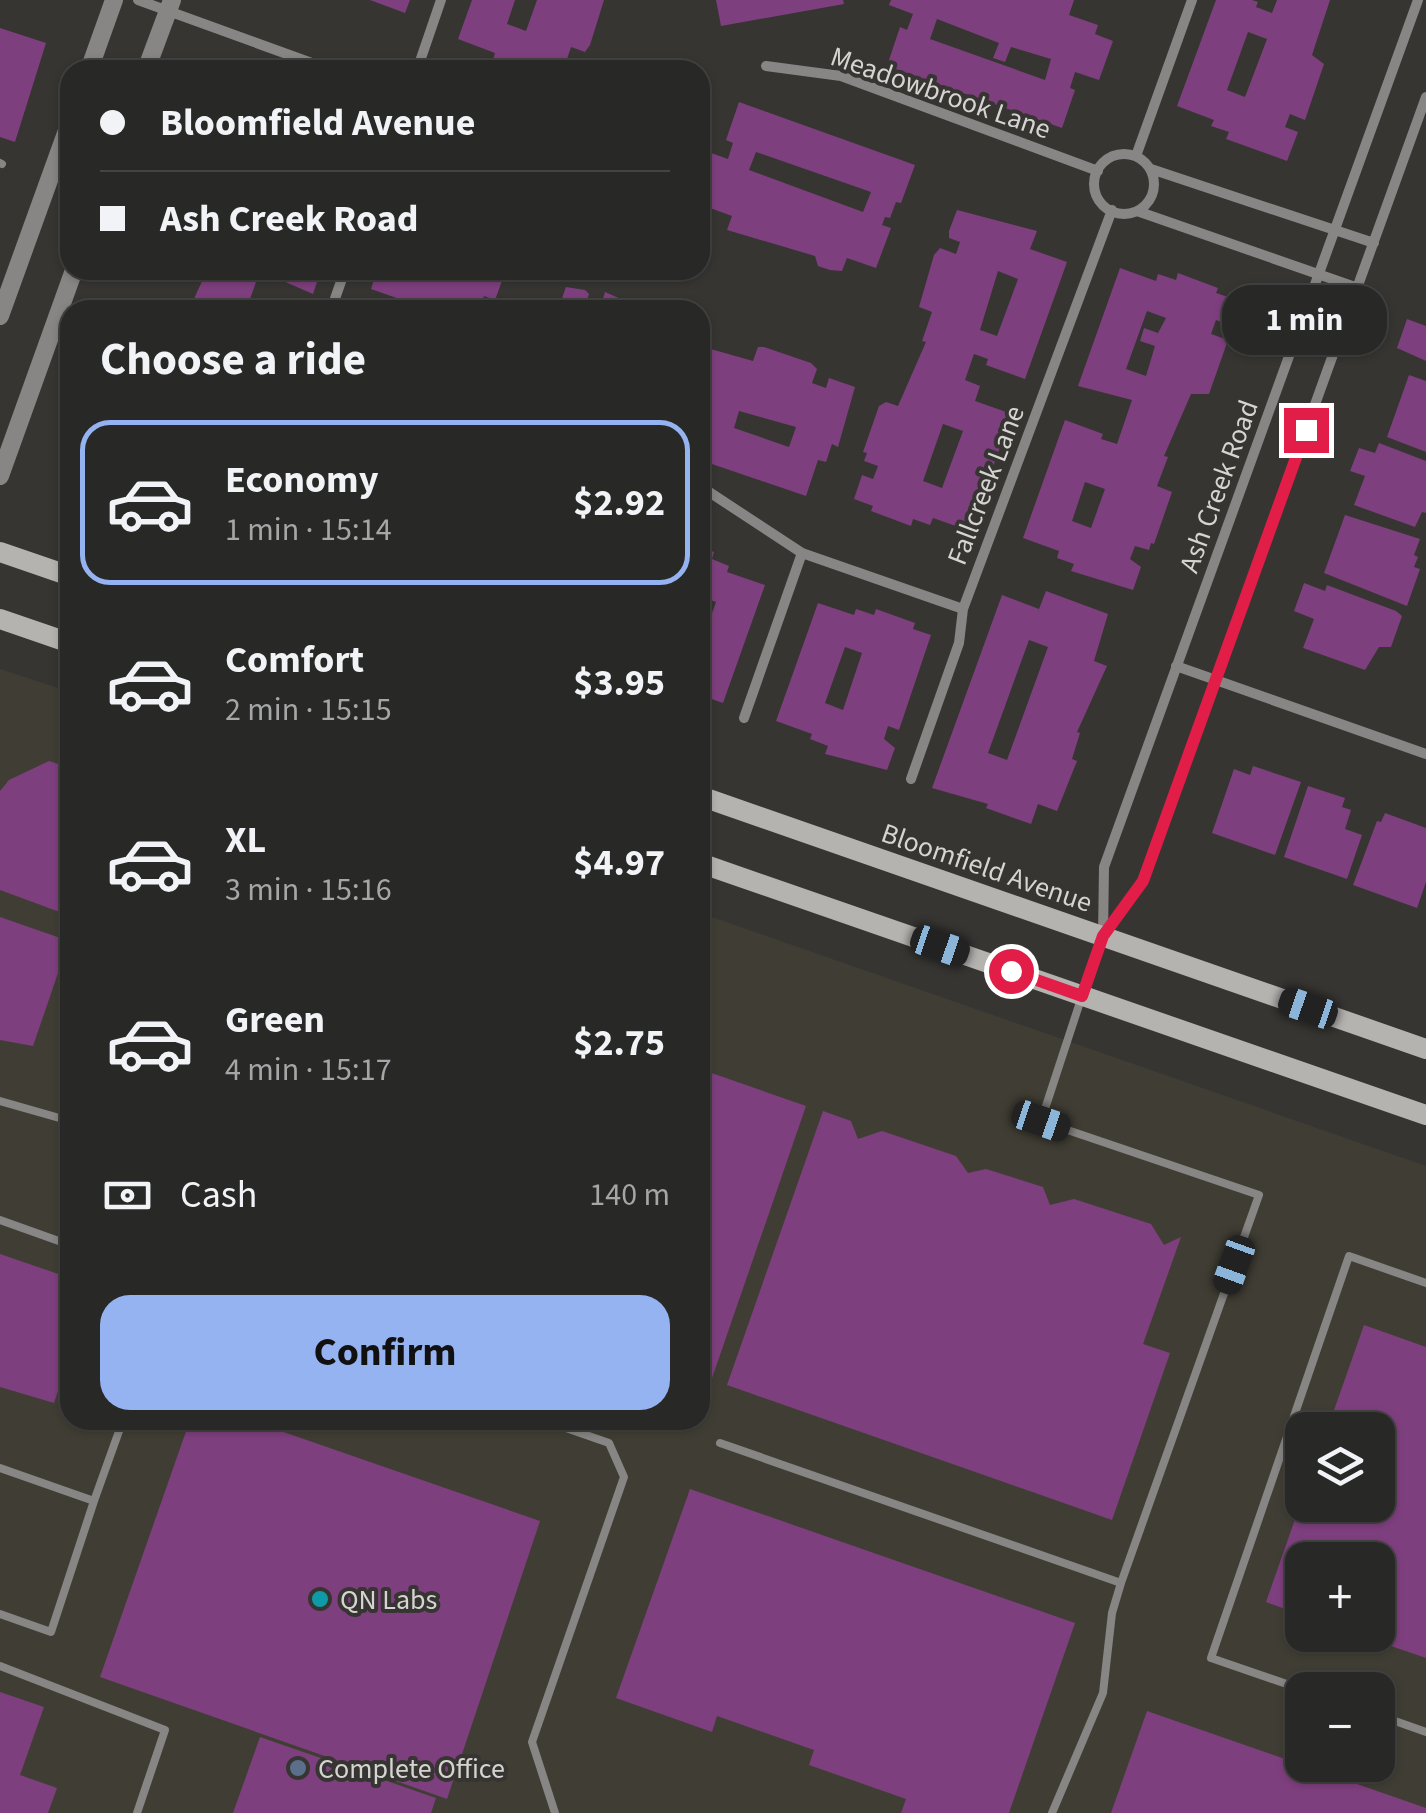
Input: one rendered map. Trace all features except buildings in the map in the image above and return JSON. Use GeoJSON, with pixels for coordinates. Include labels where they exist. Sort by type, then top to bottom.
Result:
{"type":"FeatureCollection","features":[{"type":"Feature","properties":{"kind":"main road"},"geometry":{"type":"LineString","coordinates":[[0,552],[60,573]]}},
{"type":"Feature","properties":{"kind":"main road"},"geometry":{"type":"LineString","coordinates":[[0,619],[60,640]]}},
{"type":"Feature","properties":{"kind":"main road","name":"Bloomfield Avenue"},"geometry":{"type":"LineString","coordinates":[[710,799],[1426,1049]]}},
{"type":"Feature","properties":{"kind":"main road"},"geometry":{"type":"LineString","coordinates":[[710,866],[1426,1115]]}},
{"type":"Feature","properties":{"kind":"street"},"geometry":{"type":"LineString","coordinates":[[93,60],[114,0]]}},
{"type":"Feature","properties":{"kind":"street"},"geometry":{"type":"LineString","coordinates":[[138,0],[170,5],[307,60]]}},
{"type":"Feature","properties":{"kind":"street"},"geometry":{"type":"LineString","coordinates":[[420,60],[441,0]]}},
{"type":"Feature","properties":{"kind":"street"},"geometry":{"type":"LineString","coordinates":[[1136,156],[1192,0]]}},
{"type":"Feature","properties":{"kind":"street","name":"Ash Creek Road"},"geometry":{"type":"LineString","coordinates":[[1103,936],[1104,867],[1418,0]]}},
{"type":"Feature","properties":{"kind":"street"},"geometry":{"type":"LineString","coordinates":[[150,60],[170,5]]}},
{"type":"Feature","properties":{"kind":"street","name":"Meadowbrook Lane"},"geometry":{"type":"LineString","coordinates":[[766,66],[841,76],[1098,171]]}},
{"type":"Feature","properties":{"kind":"street","name":"Ash Creek Road"},"geometry":{"type":"LineString","coordinates":[[1082,996],[1103,936],[1143,881],[1426,97]]}},
{"type":"Feature","properties":{"kind":"street"},"geometry":{"type":"LineString","coordinates":[[0,316],[60,150]]}},
{"type":"Feature","properties":{"kind":"street"},"geometry":{"type":"LineString","coordinates":[[1358,288],[1137,211],[1112,210],[1096,194],[1098,171],[1116,155],[1136,156],[1151,169],[1374,244]]}},
{"type":"Feature","properties":{"kind":"street"},"geometry":{"type":"LineString","coordinates":[[1137,211],[1154,189],[1151,169]]}},
{"type":"Feature","properties":{"kind":"street","name":"Fallcreek Lane"},"geometry":{"type":"LineString","coordinates":[[911,779],[959,643],[962,609],[1112,210]]}},
{"type":"Feature","properties":{"kind":"street"},"geometry":{"type":"LineString","coordinates":[[0,476],[60,309]]}},
{"type":"Feature","properties":{"kind":"street"},"geometry":{"type":"LineString","coordinates":[[710,493],[802,553],[962,609]]}},
{"type":"Feature","properties":{"kind":"street"},"geometry":{"type":"LineString","coordinates":[[744,718],[802,553]]}},
{"type":"Feature","properties":{"kind":"street"},"geometry":{"type":"LineString","coordinates":[[1176,666],[1424,753],[1426,738]]}},
{"type":"Feature","properties":{"kind":"lane"},"geometry":{"type":"LineString","coordinates":[[1052,1813],[1103,1693],[1112,1613],[1121,1583],[1259,1195],[1041,1121],[1082,996]]}},
{"type":"Feature","properties":{"kind":"lane"},"geometry":{"type":"LineString","coordinates":[[0,1101],[60,1118]]}},
{"type":"Feature","properties":{"kind":"lane"},"geometry":{"type":"LineString","coordinates":[[0,1220],[60,1241]]}},
{"type":"Feature","properties":{"kind":"lane"},"geometry":{"type":"LineString","coordinates":[[1285,1683],[1211,1658],[1349,1256],[1426,1283]]}},
{"type":"Feature","properties":{"kind":"lane"},"geometry":{"type":"LineString","coordinates":[[0,1614],[50,1632],[119,1430]]}},
{"type":"Feature","properties":{"kind":"lane"},"geometry":{"type":"LineString","coordinates":[[555,1813],[532,1742],[624,1477],[609,1444],[571,1430]]}},
{"type":"Feature","properties":{"kind":"lane"},"geometry":{"type":"LineString","coordinates":[[720,1443],[1121,1583]]}},
{"type":"Feature","properties":{"kind":"lane"},"geometry":{"type":"LineString","coordinates":[[0,1468],[94,1501]]}},
{"type":"Feature","properties":{"kind":"lane"},"geometry":{"type":"LineString","coordinates":[[0,1666],[165,1730],[137,1813]]}},
{"type":"Feature","properties":{"kind":"lane"},"geometry":{"type":"LineString","coordinates":[[1395,1721],[1426,1732]]}},
{"type":"Feature","properties":{"kind":"shaded area"},"geometry":{"type":"Polygon","coordinates":[[[0,669],[60,689],[60,1430],[710,1430],[710,916],[1426,1166],[1426,1813],[0,1813],[0,669]]]}},
{"type":"Feature","properties":{"kind":"place","name":"QN Labs"},"geometry":{"type":"Point","coordinates":[320,1599]}},
{"type":"Feature","properties":{"kind":"place","name":"Complete Office"},"geometry":{"type":"Point","coordinates":[298,1768]}},
{"type":"Feature","properties":{"kind":"route"},"geometry":{"type":"LineString","coordinates":[[1011,971],[1082,996],[1103,936],[1143,881],[1306,430]]}}]}
